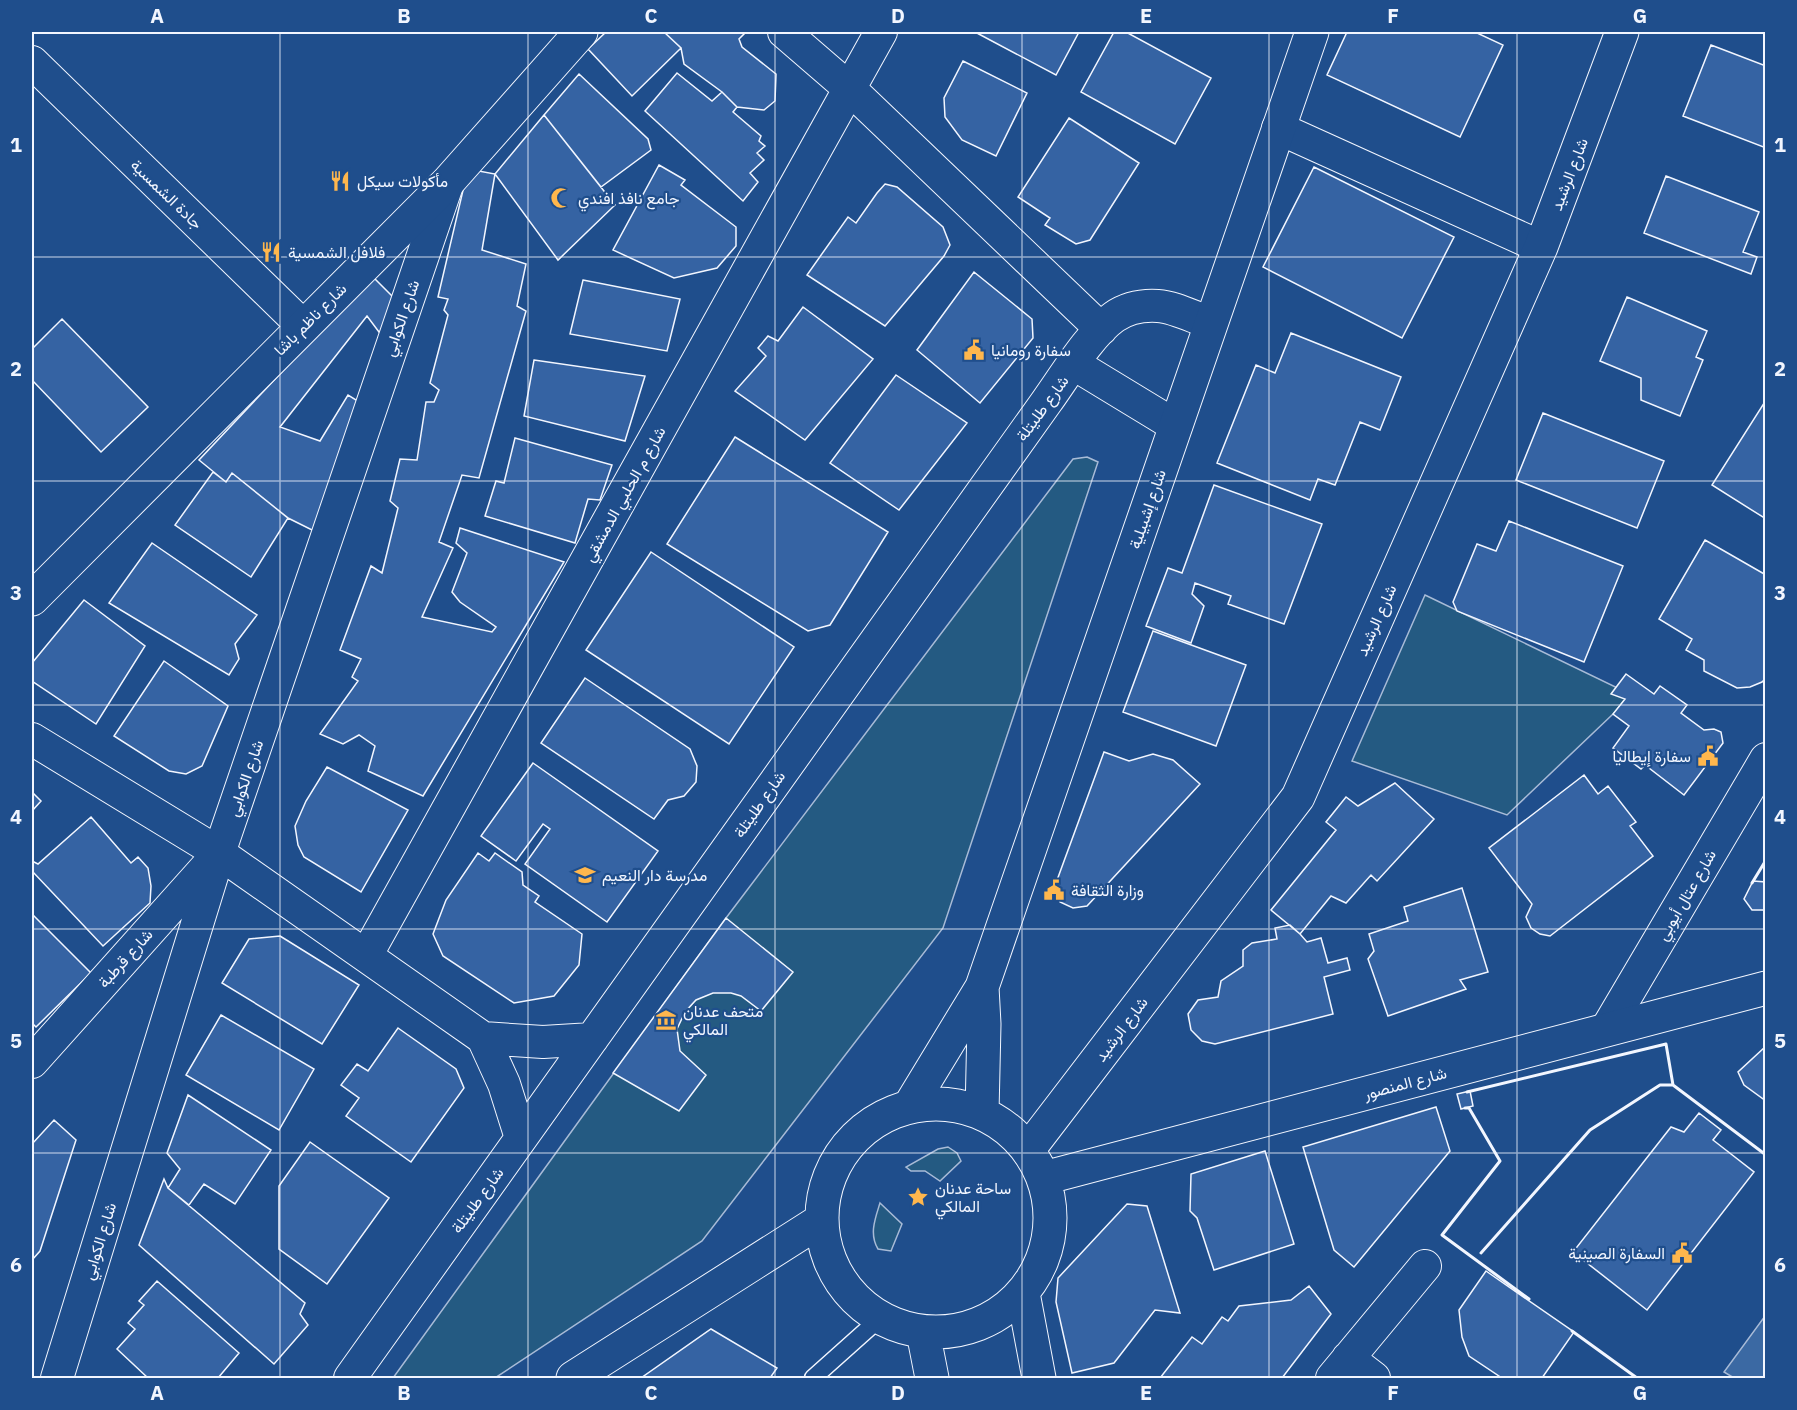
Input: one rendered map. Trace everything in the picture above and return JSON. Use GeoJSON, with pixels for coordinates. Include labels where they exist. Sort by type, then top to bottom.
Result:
{"type":"FeatureCollection","features":[{"type":"Feature","properties":{"kind":"main road","name":"شارع ناظم باشا"},"geometry":{"type":"LineString","coordinates":[[32,599],[448,182],[581,32]]}},
{"type":"Feature","properties":{"kind":"main road","name":"شارع إشبيلية"},"geometry":{"type":"LineString","coordinates":[[982,987],[1312,32]]}},
{"type":"Feature","properties":{"kind":"main road","name":"شارع الرشيد"},"geometry":{"type":"LineString","coordinates":[[1028,1150],[1298,797],[1541,247],[1622,32]]}},
{"type":"Feature","properties":{"kind":"main road"},"geometry":{"type":"LineString","coordinates":[[982,987],[984,1024],[982,1113]]}},
{"type":"Feature","properties":{"kind":"main road"},"geometry":{"type":"LineString","coordinates":[[909,1107],[982,987]]}},
{"type":"Feature","properties":{"kind":"main road","name":"شارع المنصور"},"geometry":{"type":"LineString","coordinates":[[1044,1178],[1766,988]]}},
{"type":"Feature","properties":{"kind":"main road"},"geometry":{"type":"LineString","coordinates":[[946,1104],[982,1113],[1008,1129],[1028,1150],[1044,1178],[1050,1208],[1049,1239],[1039,1267],[1023,1293],[995,1317],[960,1330],[923,1332],[901,1328],[879,1319],[855,1300],[836,1276],[825,1250],[820,1221],[824,1195],[834,1165],[853,1139],[879,1119],[909,1107],[946,1104]]}},
{"type":"Feature","properties":{"kind":"main road"},"geometry":{"type":"LineString","coordinates":[[573,1378],[820,1221]]}},
{"type":"Feature","properties":{"kind":"main road"},"geometry":{"type":"LineString","coordinates":[[1023,1293],[1039,1378]]}},
{"type":"Feature","properties":{"kind":"main road"},"geometry":{"type":"LineString","coordinates":[[923,1332],[932,1378]]}},
{"type":"Feature","properties":{"kind":"street"},"geometry":{"type":"LineString","coordinates":[[784,32],[850,89],[1101,329]]}},
{"type":"Feature","properties":{"kind":"street","name":"شارع م الحلبي الدمشقي"},"geometry":{"type":"LineString","coordinates":[[366,956],[881,32]]}},
{"type":"Feature","properties":{"kind":"street","name":"جادة الشمسية"},"geometry":{"type":"LineString","coordinates":[[32,62],[303,326]]}},
{"type":"Feature","properties":{"kind":"street"},"geometry":{"type":"LineString","coordinates":[[1278,128],[1541,247]]}},
{"type":"Feature","properties":{"kind":"street","name":"شارع الكوابي"},"geometry":{"type":"LineString","coordinates":[[57,1378],[219,853],[448,182]]}},
{"type":"Feature","properties":{"kind":"street","name":"شارع طليتلة"},"geometry":{"type":"LineString","coordinates":[[350,1378],[1101,329],[1114,317],[1129,309],[1144,306],[1161,306],[1211,323]]}},
{"type":"Feature","properties":{"kind":"street"},"geometry":{"type":"LineString","coordinates":[[1074,364],[1176,426]]}},
{"type":"Feature","properties":{"kind":"street"},"geometry":{"type":"LineString","coordinates":[[32,739],[219,853],[483,1038],[504,1083],[521,1138]]}},
{"type":"Feature","properties":{"kind":"street","name":"شارع عتال أيوبي"},"geometry":{"type":"LineString","coordinates":[[1606,1030],[1766,759]]}},
{"type":"Feature","properties":{"kind":"street","name":"شارع قرطبة"},"geometry":{"type":"LineString","coordinates":[[32,1062],[219,853]]}},
{"type":"Feature","properties":{"kind":"street"},"geometry":{"type":"LineString","coordinates":[[483,1038],[543,1042],[592,1039]]}},
{"type":"Feature","properties":{"kind":"street"},"geometry":{"type":"LineString","coordinates":[[1374,1378],[1340,1368],[1425,1266]]}},
{"type":"Feature","properties":{"kind":"lane"},"geometry":{"type":"LineString","coordinates":[[813,1378],[879,1319]]}},
{"type":"Feature","properties":{"kind":"shaded area"},"geometry":{"type":"Polygon","coordinates":[[[1087,457],[1098,462],[943,928],[702,1241],[495,1378],[393,1378],[726,918],[1073,459],[1087,457]]]}},
{"type":"Feature","properties":{"kind":"shaded area"},"geometry":{"type":"Polygon","coordinates":[[[1425,595],[1630,694],[1613,714],[1507,815],[1352,761],[1425,595]]]}},
{"type":"Feature","properties":{"kind":"shaded area"},"geometry":{"type":"Polygon","coordinates":[[[948,1147],[957,1153],[961,1161],[940,1181],[925,1171],[911,1171],[906,1167],[938,1149],[948,1147]]]}},
{"type":"Feature","properties":{"kind":"shaded area"},"geometry":{"type":"Polygon","coordinates":[[[880,1203],[902,1224],[891,1251],[878,1249],[875,1243],[874,1226],[880,1203]]]}},
{"type":"Feature","properties":{"kind":"shaded area"},"geometry":{"type":"Polygon","coordinates":[[[1765,1316],[1765,1378],[1734,1378],[1724,1372],[1765,1316]]]}},
{"type":"Feature","properties":{"kind":"building"},"geometry":{"type":"Polygon","coordinates":[[[606,32],[664,32],[681,48],[632,96],[588,49],[606,32]]]}},
{"type":"Feature","properties":{"kind":"building"},"geometry":{"type":"Polygon","coordinates":[[[664,32],[746,32],[739,39],[742,47],[776,74],[775,101],[764,110],[737,107],[722,92],[684,64],[681,48],[664,32]]]}},
{"type":"Feature","properties":{"kind":"building"},"geometry":{"type":"Polygon","coordinates":[[[975,32],[1079,32],[1056,75],[975,32]]]}},
{"type":"Feature","properties":{"kind":"building"},"geometry":{"type":"Polygon","coordinates":[[[1114,32],[1126,32],[1211,78],[1175,144],[1081,92],[1114,32]]]}},
{"type":"Feature","properties":{"kind":"building"},"geometry":{"type":"Polygon","coordinates":[[[1347,32],[1475,32],[1503,45],[1460,137],[1327,75],[1347,32]]]}},
{"type":"Feature","properties":{"kind":"building"},"geometry":{"type":"Polygon","coordinates":[[[1711,45],[1766,66],[1766,148],[1683,116],[1711,45]]]}},
{"type":"Feature","properties":{"kind":"building"},"geometry":{"type":"Polygon","coordinates":[[[963,61],[1027,93],[996,156],[962,140],[945,117],[944,98],[963,61]]]}},
{"type":"Feature","properties":{"kind":"building"},"geometry":{"type":"Polygon","coordinates":[[[677,73],[712,101],[722,92],[737,107],[733,112],[761,136],[759,141],[765,146],[757,153],[764,160],[750,173],[758,182],[743,201],[645,111],[677,73]]]}},
{"type":"Feature","properties":{"kind":"building"},"geometry":{"type":"Polygon","coordinates":[[[579,74],[648,139],[651,150],[601,187],[544,115],[579,74]]]}},
{"type":"Feature","properties":{"kind":"building"},"geometry":{"type":"Polygon","coordinates":[[[544,115],[615,205],[558,260],[495,174],[544,115]]]}},
{"type":"Feature","properties":{"kind":"building"},"geometry":{"type":"Polygon","coordinates":[[[1069,118],[1139,163],[1090,240],[1076,244],[1045,225],[1050,218],[1018,197],[1069,118]]]}},
{"type":"Feature","properties":{"kind":"building"},"geometry":{"type":"Polygon","coordinates":[[[659,165],[685,180],[681,185],[736,227],[736,246],[717,268],[674,278],[613,250],[659,165]]]}},
{"type":"Feature","properties":{"kind":"building"},"geometry":{"type":"Polygon","coordinates":[[[1314,167],[1454,237],[1402,338],[1263,267],[1314,167]]]}},
{"type":"Feature","properties":{"kind":"building"},"geometry":{"type":"Polygon","coordinates":[[[468,169],[495,174],[482,250],[526,264],[517,306],[526,311],[479,478],[462,475],[439,542],[453,548],[422,617],[492,632],[496,627],[460,602],[452,592],[467,553],[456,543],[460,528],[564,562],[423,796],[368,771],[375,746],[359,735],[343,744],[320,734],[358,681],[352,677],[361,659],[340,650],[371,566],[382,573],[398,508],[390,501],[400,459],[417,460],[426,402],[434,402],[439,390],[430,383],[448,315],[444,310],[448,299],[438,297],[468,169]]]}},
{"type":"Feature","properties":{"kind":"building"},"geometry":{"type":"Polygon","coordinates":[[[1666,176],[1759,212],[1743,252],[1757,257],[1751,274],[1644,233],[1666,176]]]}},
{"type":"Feature","properties":{"kind":"building"},"geometry":{"type":"Polygon","coordinates":[[[885,184],[897,187],[943,227],[950,245],[944,256],[885,326],[807,275],[848,217],[856,223],[885,184]]]}},
{"type":"Feature","properties":{"kind":"building"},"geometry":{"type":"Polygon","coordinates":[[[974,272],[1032,319],[1033,338],[980,403],[917,350],[974,272]]]}},
{"type":"Feature","properties":{"kind":"building"},"geometry":{"type":"Polygon","coordinates":[[[372,276],[396,300],[391,326],[379,332],[367,316],[280,427],[320,441],[348,395],[366,406],[320,534],[288,518],[232,473],[226,482],[199,460],[372,276]]]}},
{"type":"Feature","properties":{"kind":"building"},"geometry":{"type":"Polygon","coordinates":[[[583,280],[680,299],[667,351],[570,334],[583,280]]]}},
{"type":"Feature","properties":{"kind":"building"},"geometry":{"type":"Polygon","coordinates":[[[1627,297],[1707,331],[1696,357],[1703,360],[1680,416],[1641,400],[1641,378],[1600,361],[1627,297]]]}},
{"type":"Feature","properties":{"kind":"building"},"geometry":{"type":"Polygon","coordinates":[[[803,307],[873,359],[805,440],[735,391],[766,356],[758,348],[768,336],[778,341],[803,307]]]}},
{"type":"Feature","properties":{"kind":"building"},"geometry":{"type":"Polygon","coordinates":[[[62,319],[148,407],[101,452],[32,380],[32,349],[62,319]]]}},
{"type":"Feature","properties":{"kind":"building"},"geometry":{"type":"Polygon","coordinates":[[[1291,333],[1401,377],[1380,430],[1360,422],[1335,485],[1318,479],[1310,500],[1217,463],[1256,365],[1275,373],[1291,333]]]}},
{"type":"Feature","properties":{"kind":"building"},"geometry":{"type":"Polygon","coordinates":[[[534,360],[645,376],[625,441],[524,416],[534,360]]]}},
{"type":"Feature","properties":{"kind":"building"},"geometry":{"type":"Polygon","coordinates":[[[896,375],[967,423],[899,510],[830,463],[896,375]]]}},
{"type":"Feature","properties":{"kind":"building"},"geometry":{"type":"Polygon","coordinates":[[[1766,400],[1766,519],[1712,485],[1766,400]]]}},
{"type":"Feature","properties":{"kind":"building"},"geometry":{"type":"Polygon","coordinates":[[[1543,413],[1664,461],[1637,528],[1516,480],[1543,413]]]}},
{"type":"Feature","properties":{"kind":"building"},"geometry":{"type":"Polygon","coordinates":[[[735,437],[888,532],[830,625],[808,631],[667,544],[735,437]]]}},
{"type":"Feature","properties":{"kind":"building"},"geometry":{"type":"Polygon","coordinates":[[[515,438],[612,465],[600,500],[588,499],[575,543],[485,516],[496,481],[504,483],[515,438]]]}},
{"type":"Feature","properties":{"kind":"building"},"geometry":{"type":"Polygon","coordinates":[[[213,472],[226,482],[232,473],[288,518],[251,577],[175,525],[213,472]]]}},
{"type":"Feature","properties":{"kind":"building"},"geometry":{"type":"Polygon","coordinates":[[[1214,485],[1322,524],[1284,624],[1228,604],[1231,596],[1195,583],[1192,594],[1204,606],[1191,643],[1146,626],[1168,568],[1182,573],[1214,485]]]}},
{"type":"Feature","properties":{"kind":"building"},"geometry":{"type":"Polygon","coordinates":[[[1509,521],[1623,566],[1584,662],[1457,611],[1453,602],[1477,544],[1496,551],[1509,521]]]}},
{"type":"Feature","properties":{"kind":"building"},"geometry":{"type":"Polygon","coordinates":[[[1705,540],[1766,575],[1766,678],[1750,687],[1737,688],[1704,671],[1704,660],[1686,650],[1692,639],[1659,619],[1705,540]]]}},
{"type":"Feature","properties":{"kind":"building"},"geometry":{"type":"Polygon","coordinates":[[[152,543],[257,615],[235,644],[239,659],[229,675],[109,603],[152,543]]]}},
{"type":"Feature","properties":{"kind":"building"},"geometry":{"type":"Polygon","coordinates":[[[651,552],[794,647],[729,744],[586,650],[651,552]]]}},
{"type":"Feature","properties":{"kind":"building"},"geometry":{"type":"Polygon","coordinates":[[[84,600],[145,646],[96,724],[32,681],[32,663],[84,600]]]}},
{"type":"Feature","properties":{"kind":"building"},"geometry":{"type":"Polygon","coordinates":[[[1153,631],[1246,665],[1216,746],[1123,712],[1153,631]]]}},
{"type":"Feature","properties":{"kind":"building"},"geometry":{"type":"Polygon","coordinates":[[[164,661],[228,706],[202,766],[186,774],[169,771],[114,736],[164,661]]]}},
{"type":"Feature","properties":{"kind":"building"},"geometry":{"type":"Polygon","coordinates":[[[1626,674],[1654,694],[1660,686],[1687,705],[1681,713],[1704,730],[1714,729],[1721,732],[1723,743],[1684,795],[1645,765],[1641,769],[1613,748],[1629,726],[1613,714],[1625,699],[1611,694],[1626,674]]]}},
{"type":"Feature","properties":{"kind":"building"},"geometry":{"type":"Polygon","coordinates":[[[585,678],[690,749],[697,766],[696,782],[684,796],[668,800],[654,819],[541,743],[585,678]]]}},
{"type":"Feature","properties":{"kind":"building"},"geometry":{"type":"Polygon","coordinates":[[[1104,752],[1129,761],[1153,754],[1173,760],[1200,784],[1087,906],[1073,908],[1060,902],[1056,892],[1056,883],[1104,752]]]}},
{"type":"Feature","properties":{"kind":"building"},"geometry":{"type":"Polygon","coordinates":[[[533,763],[658,851],[607,922],[525,864],[550,829],[543,824],[516,861],[481,836],[533,763]]]}},
{"type":"Feature","properties":{"kind":"building"},"geometry":{"type":"Polygon","coordinates":[[[327,767],[408,810],[361,892],[304,857],[298,845],[295,826],[306,801],[327,767]]]}},
{"type":"Feature","properties":{"kind":"building"},"geometry":{"type":"Polygon","coordinates":[[[1584,775],[1598,794],[1608,786],[1636,822],[1630,826],[1653,856],[1550,936],[1540,934],[1531,928],[1526,917],[1532,904],[1489,848],[1584,775]]]}},
{"type":"Feature","properties":{"kind":"building"},"geometry":{"type":"Polygon","coordinates":[[[1395,783],[1434,819],[1377,881],[1371,875],[1346,903],[1331,896],[1300,934],[1271,910],[1336,830],[1326,822],[1346,797],[1358,806],[1395,783]]]}},
{"type":"Feature","properties":{"kind":"building"},"geometry":{"type":"Polygon","coordinates":[[[32,792],[41,801],[32,811],[32,792]]]}},
{"type":"Feature","properties":{"kind":"building"},"geometry":{"type":"Polygon","coordinates":[[[91,817],[131,863],[138,857],[148,868],[151,886],[150,903],[103,946],[32,871],[32,861],[38,864],[91,817]]]}},
{"type":"Feature","properties":{"kind":"building"},"geometry":{"type":"Polygon","coordinates":[[[478,853],[489,861],[495,853],[522,872],[523,885],[539,896],[535,902],[582,934],[579,965],[554,996],[514,1003],[443,956],[433,934],[446,900],[478,853]]]}},
{"type":"Feature","properties":{"kind":"building"},"geometry":{"type":"Polygon","coordinates":[[[1753,881],[1766,882],[1766,910],[1752,910],[1744,899],[1753,881]]]}},
{"type":"Feature","properties":{"kind":"building"},"geometry":{"type":"Polygon","coordinates":[[[1462,888],[1488,972],[1460,980],[1466,989],[1388,1016],[1368,959],[1374,951],[1369,934],[1408,921],[1404,907],[1462,888]]]}},
{"type":"Feature","properties":{"kind":"building"},"geometry":{"type":"Polygon","coordinates":[[[32,914],[91,973],[36,1027],[32,1023],[32,914]]]}},
{"type":"Feature","properties":{"kind":"building","name":"متحف عدنان المالكي"},"geometry":{"type":"Polygon","coordinates":[[[726,918],[793,972],[761,1011],[741,996],[731,993],[713,993],[696,1000],[685,1012],[677,1029],[680,1051],[706,1075],[679,1111],[613,1073],[726,918]]]}},
{"type":"Feature","properties":{"kind":"building"},"geometry":{"type":"Polygon","coordinates":[[[1290,925],[1307,942],[1321,938],[1328,963],[1347,958],[1350,970],[1324,977],[1333,1014],[1215,1044],[1202,1041],[1191,1030],[1188,1014],[1198,1000],[1218,997],[1221,981],[1243,966],[1243,950],[1252,943],[1277,939],[1275,928],[1290,925]]]}},
{"type":"Feature","properties":{"kind":"building"},"geometry":{"type":"Polygon","coordinates":[[[280,936],[359,985],[322,1044],[222,983],[249,939],[280,936]]]}},
{"type":"Feature","properties":{"kind":"building"},"geometry":{"type":"Polygon","coordinates":[[[221,1015],[314,1069],[279,1130],[186,1075],[221,1015]]]}},
{"type":"Feature","properties":{"kind":"building"},"geometry":{"type":"Polygon","coordinates":[[[398,1028],[456,1069],[464,1088],[411,1162],[346,1116],[359,1098],[341,1085],[357,1064],[368,1071],[398,1028]]]}},
{"type":"Feature","properties":{"kind":"building"},"geometry":{"type":"Polygon","coordinates":[[[1765,1047],[1766,1101],[1744,1085],[1738,1072],[1765,1047]]]}},
{"type":"Feature","properties":{"kind":"building"},"geometry":{"type":"Polygon","coordinates":[[[1470,1091],[1473,1106],[1461,1109],[1457,1094],[1470,1091]]]}},
{"type":"Feature","properties":{"kind":"building"},"geometry":{"type":"Polygon","coordinates":[[[188,1095],[271,1150],[235,1204],[204,1184],[189,1205],[168,1188],[180,1169],[167,1153],[188,1095]]]}},
{"type":"Feature","properties":{"kind":"building"},"geometry":{"type":"Polygon","coordinates":[[[1436,1107],[1450,1151],[1354,1267],[1334,1250],[1303,1147],[1436,1107]]]}},
{"type":"Feature","properties":{"kind":"building"},"geometry":{"type":"Polygon","coordinates":[[[1699,1113],[1721,1130],[1713,1140],[1754,1172],[1647,1310],[1573,1252],[1671,1127],[1684,1132],[1699,1113]]]}},
{"type":"Feature","properties":{"kind":"building"},"geometry":{"type":"Polygon","coordinates":[[[54,1120],[76,1140],[40,1251],[32,1260],[32,1144],[54,1120]]]}},
{"type":"Feature","properties":{"kind":"building"},"geometry":{"type":"Polygon","coordinates":[[[310,1142],[389,1198],[327,1284],[279,1249],[279,1186],[310,1142]]]}},
{"type":"Feature","properties":{"kind":"building"},"geometry":{"type":"Polygon","coordinates":[[[1265,1151],[1294,1244],[1214,1270],[1197,1218],[1190,1211],[1191,1174],[1265,1151]]]}},
{"type":"Feature","properties":{"kind":"building"},"geometry":{"type":"Polygon","coordinates":[[[164,1179],[168,1188],[305,1303],[300,1314],[308,1325],[274,1364],[139,1245],[164,1179]]]}},
{"type":"Feature","properties":{"kind":"building"},"geometry":{"type":"Polygon","coordinates":[[[1127,1204],[1147,1206],[1180,1313],[1155,1310],[1114,1363],[1072,1373],[1056,1302],[1058,1278],[1127,1204]]]}},
{"type":"Feature","properties":{"kind":"building"},"geometry":{"type":"Polygon","coordinates":[[[1486,1271],[1574,1332],[1542,1378],[1502,1378],[1469,1356],[1462,1337],[1459,1310],[1486,1271]]]}},
{"type":"Feature","properties":{"kind":"building"},"geometry":{"type":"Polygon","coordinates":[[[157,1281],[239,1353],[218,1378],[148,1378],[117,1349],[135,1329],[128,1323],[144,1305],[139,1301],[157,1281]]]}},
{"type":"Feature","properties":{"kind":"building"},"geometry":{"type":"Polygon","coordinates":[[[1309,1286],[1331,1314],[1282,1378],[1160,1378],[1192,1337],[1202,1344],[1222,1317],[1228,1321],[1239,1306],[1291,1300],[1309,1286]]]}},
{"type":"Feature","properties":{"kind":"building"},"geometry":{"type":"Polygon","coordinates":[[[711,1329],[777,1368],[770,1378],[641,1378],[711,1329]]]}},
{"type":"Feature","properties":{"kind":"wall"},"geometry":{"type":"LineString","coordinates":[[1752,883],[1766,860]]}},
{"type":"Feature","properties":{"kind":"wall"},"geometry":{"type":"LineString","coordinates":[[1467,1092],[1666,1044],[1673,1085],[1766,1155]]}},
{"type":"Feature","properties":{"kind":"wall"},"geometry":{"type":"LineString","coordinates":[[1481,1253],[1590,1130],[1660,1085],[1673,1085]]}},
{"type":"Feature","properties":{"kind":"wall"},"geometry":{"type":"LineString","coordinates":[[1465,1108],[1469,1108],[1500,1161],[1442,1235],[1529,1299]]}},
{"type":"Feature","properties":{"kind":"wall"},"geometry":{"type":"LineString","coordinates":[[1572,1331],[1637,1378]]}},
{"type":"Feature","properties":{"kind":"place","name":"مأكولات سيكل"},"geometry":{"type":"Point","coordinates":[340,181]}},
{"type":"Feature","properties":{"kind":"place","name":"جامع نافذ افندي"},"geometry":{"type":"Point","coordinates":[561,198]}},
{"type":"Feature","properties":{"kind":"place","name":"فلافل الشمسية"},"geometry":{"type":"Point","coordinates":[271,252]}},
{"type":"Feature","properties":{"kind":"place","name":"سفارة رومانيا"},"geometry":{"type":"Point","coordinates":[974,350]}},
{"type":"Feature","properties":{"kind":"place","name":"سفارة إيطاليا"},"geometry":{"type":"Point","coordinates":[1708,756]}},
{"type":"Feature","properties":{"kind":"place","name":"مدرسة دار النعيم"},"geometry":{"type":"Point","coordinates":[585,875]}},
{"type":"Feature","properties":{"kind":"place","name":"وزارة الثقافة"},"geometry":{"type":"Point","coordinates":[1054,890]}},
{"type":"Feature","properties":{"kind":"place","name":"متحف عدنان المالكي"},"geometry":{"type":"Point","coordinates":[666,1020]}},
{"type":"Feature","properties":{"kind":"place","name":"ساحة عدنان المالكي"},"geometry":{"type":"Point","coordinates":[918,1197]}},
{"type":"Feature","properties":{"kind":"place","name":"السفارة الصينية"},"geometry":{"type":"Point","coordinates":[1682,1253]}}]}
